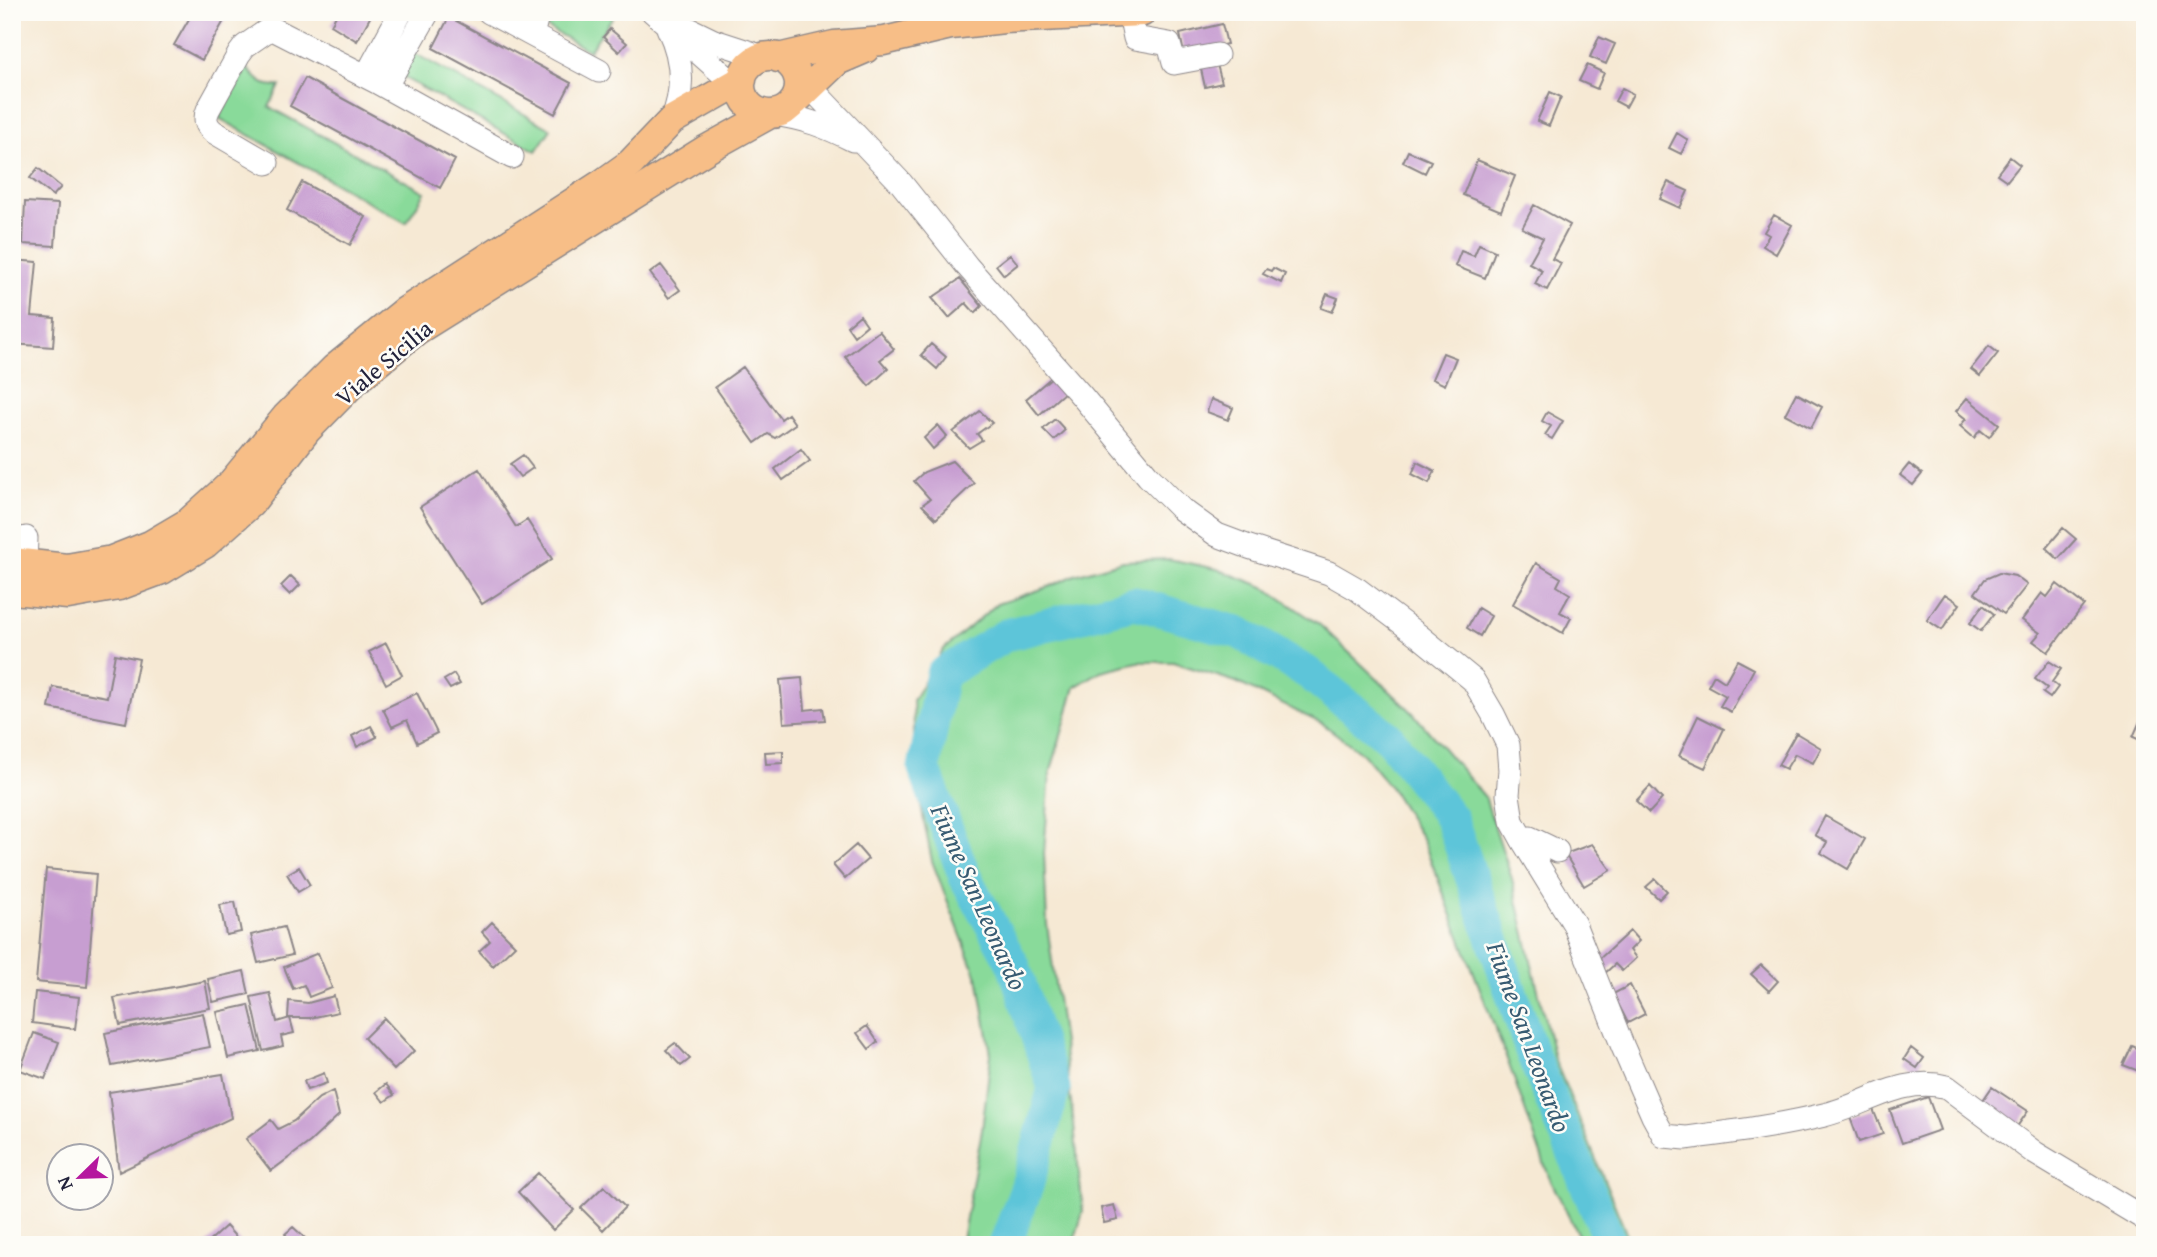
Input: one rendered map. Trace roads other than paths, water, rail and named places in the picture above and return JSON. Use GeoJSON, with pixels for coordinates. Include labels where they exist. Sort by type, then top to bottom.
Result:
{"type":"FeatureCollection","features":[{"type":"Feature","properties":{"kind":"main road"},"geometry":{"type":"LineString","coordinates":[[740,87],[754,109],[834,45],[884,41],[951,25],[990,20],[1136,13]]}},
{"type":"Feature","properties":{"kind":"main road"},"geometry":{"type":"LineString","coordinates":[[784,86],[884,41]]}},
{"type":"Feature","properties":{"kind":"main road","name":"Viale Sicilia"},"geometry":{"type":"LineString","coordinates":[[750,65],[784,86],[707,149],[417,330],[356,380],[306,431],[250,503],[205,544],[162,570],[119,586],[68,595],[19,564],[67,568],[112,560],[150,545],[189,522],[230,485],[286,417],[335,368],[404,312],[613,177],[631,163],[672,120],[740,87],[750,65]]}},
{"type":"Feature","properties":{"kind":"street"},"geometry":{"type":"LineString","coordinates":[[375,81],[370,69],[401,12]]}},
{"type":"Feature","properties":{"kind":"street"},"geometry":{"type":"LineString","coordinates":[[375,81],[386,82],[391,77],[428,12]]}},
{"type":"Feature","properties":{"kind":"street"},"geometry":{"type":"LineString","coordinates":[[489,12],[599,71]]}},
{"type":"Feature","properties":{"kind":"street"},"geometry":{"type":"LineString","coordinates":[[532,35],[538,12]]}},
{"type":"Feature","properties":{"kind":"street"},"geometry":{"type":"LineString","coordinates":[[1136,13],[1135,38],[1169,44],[1174,63],[1217,55]]}},
{"type":"Feature","properties":{"kind":"street"},"geometry":{"type":"LineString","coordinates":[[658,16],[714,41],[784,86],[870,149],[1148,476],[1181,509],[1217,535],[1329,573],[1357,589],[1473,680],[1508,745],[1508,795],[1512,821],[1574,924],[1623,1046],[1664,1136],[1686,1138],[1826,1115],[1906,1085],[1935,1084],[1947,1087],[2035,1153],[2145,1219]]}},
{"type":"Feature","properties":{"kind":"street"},"geometry":{"type":"LineString","coordinates":[[658,16],[740,87]]}},
{"type":"Feature","properties":{"kind":"street"},"geometry":{"type":"LineString","coordinates":[[658,16],[677,47],[681,73],[680,96],[672,120]]}},
{"type":"Feature","properties":{"kind":"street"},"geometry":{"type":"LineString","coordinates":[[267,163],[214,132],[205,120],[208,110],[245,46],[264,31],[274,29],[512,157]]}},
{"type":"Feature","properties":{"kind":"street"},"geometry":{"type":"LineString","coordinates":[[784,86],[800,118],[819,124],[870,149]]}},
{"type":"Feature","properties":{"kind":"street"},"geometry":{"type":"LineString","coordinates":[[1523,841],[1530,838],[1557,851]]}},
{"type":"Feature","properties":{"kind":"waterway","name":"Fiume San Leonardo"},"geometry":{"type":"LineString","coordinates":[[1005,1245],[1027,1186],[1054,1088],[1014,966],[965,877],[924,768],[942,674],[1006,635],[1135,603],[1240,633],[1308,673],[1389,738],[1451,818],[1532,1053],[1611,1245]]}}]}
